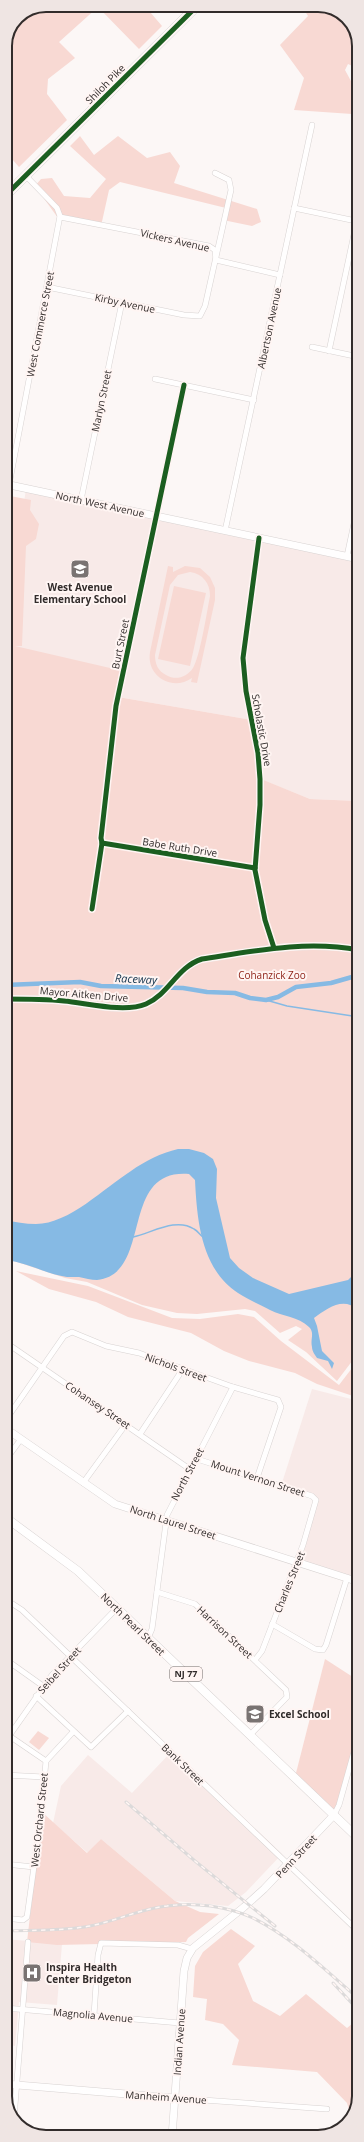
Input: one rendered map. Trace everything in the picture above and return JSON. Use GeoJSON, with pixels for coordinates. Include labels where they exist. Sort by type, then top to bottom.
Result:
{"type":"FeatureCollection","features":[{"type":"Feature","properties":{"kind":"highway","name":"Shiloh Pike"},"geometry":{"type":"LineString","coordinates":[[12,189],[191,12]]}},
{"type":"Feature","properties":{"kind":"main road","name":"North Pearl Street"},"geometry":{"type":"LineString","coordinates":[[12,1522],[71,1566],[352,1832]]}},
{"type":"Feature","properties":{"kind":"street","name":"Albertson Avenue"},"geometry":{"type":"LineString","coordinates":[[225,531],[312,125]]}},
{"type":"Feature","properties":{"kind":"street"},"geometry":{"type":"LineString","coordinates":[[214,173],[229,180],[231,190],[216,260]]}},
{"type":"Feature","properties":{"kind":"street"},"geometry":{"type":"LineString","coordinates":[[26,176],[57,208],[60,217]]}},
{"type":"Feature","properties":{"kind":"street"},"geometry":{"type":"LineString","coordinates":[[294,208],[352,220]]}},
{"type":"Feature","properties":{"kind":"street","name":"Vickers Avenue"},"geometry":{"type":"LineString","coordinates":[[60,217],[209,246],[215,250],[216,260],[280,274]]}},
{"type":"Feature","properties":{"kind":"street","name":"West Commerce Street"},"geometry":{"type":"LineString","coordinates":[[12,460],[60,217]]}},
{"type":"Feature","properties":{"kind":"street"},"geometry":{"type":"LineString","coordinates":[[329,351],[352,240]]}},
{"type":"Feature","properties":{"kind":"street","name":"Kirby Avenue"},"geometry":{"type":"LineString","coordinates":[[47,287],[192,316],[200,316],[216,260]]}},
{"type":"Feature","properties":{"kind":"street","name":"Marlyn Street"},"geometry":{"type":"LineString","coordinates":[[81,500],[122,302]]}},
{"type":"Feature","properties":{"kind":"street"},"geometry":{"type":"LineString","coordinates":[[312,347],[352,356]]}},
{"type":"Feature","properties":{"kind":"street"},"geometry":{"type":"LineString","coordinates":[[155,379],[254,400]]}},
{"type":"Feature","properties":{"kind":"street","name":"Burt Street"},"geometry":{"type":"LineString","coordinates":[[92,909],[102,843],[101,838],[116,706],[184,385]]}},
{"type":"Feature","properties":{"kind":"street","name":"North West Avenue"},"geometry":{"type":"LineString","coordinates":[[12,486],[352,557]]}},
{"type":"Feature","properties":{"kind":"street"},"geometry":{"type":"LineString","coordinates":[[347,556],[352,533]]}},
{"type":"Feature","properties":{"kind":"street","name":"Scholastic Drive"},"geometry":{"type":"LineString","coordinates":[[259,538],[243,658],[246,691],[258,753],[260,779],[260,805],[255,868],[264,920],[274,948]]}},
{"type":"Feature","properties":{"kind":"street","name":"Babe Ruth Drive"},"geometry":{"type":"LineString","coordinates":[[102,843],[255,868]]}},
{"type":"Feature","properties":{"kind":"street","name":"Mayor Aitken Drive"},"geometry":{"type":"LineString","coordinates":[[12,999],[44,1000],[130,1008],[145,1004],[161,996],[184,968],[192,962],[202,959],[274,948],[314,945],[352,949]]}},
{"type":"Feature","properties":{"kind":"street","name":"Nichols Street"},"geometry":{"type":"LineString","coordinates":[[42,1367],[66,1334],[72,1332],[106,1346],[138,1353],[233,1387],[275,1398],[280,1403],[280,1409],[257,1478]]}},
{"type":"Feature","properties":{"kind":"street","name":"Cohansey Street"},"geometry":{"type":"LineString","coordinates":[[12,1347],[191,1470]]}},
{"type":"Feature","properties":{"kind":"street"},"geometry":{"type":"LineString","coordinates":[[12,1411],[42,1367]]}},
{"type":"Feature","properties":{"kind":"street"},"geometry":{"type":"LineString","coordinates":[[140,1434],[179,1375],[181,1369]]}},
{"type":"Feature","properties":{"kind":"street","name":"North Street"},"geometry":{"type":"LineString","coordinates":[[148,1638],[152,1629],[166,1520],[171,1505],[197,1459],[233,1387]]}},
{"type":"Feature","properties":{"kind":"street"},"geometry":{"type":"LineString","coordinates":[[83,1483],[126,1424]]}},
{"type":"Feature","properties":{"kind":"street","name":"North Laurel Street"},"geometry":{"type":"LineString","coordinates":[[12,1433],[115,1504],[352,1580]]}},
{"type":"Feature","properties":{"kind":"street"},"geometry":{"type":"LineString","coordinates":[[12,1451],[21,1439]]}},
{"type":"Feature","properties":{"kind":"street","name":"Mount Vernon Street"},"geometry":{"type":"LineString","coordinates":[[197,1459],[312,1496],[316,1501]]}},
{"type":"Feature","properties":{"kind":"street","name":"Charles Street"},"geometry":{"type":"LineString","coordinates":[[255,1660],[262,1651],[297,1562],[316,1501]]}},
{"type":"Feature","properties":{"kind":"street"},"geometry":{"type":"LineString","coordinates":[[272,1624],[315,1649],[323,1650],[326,1645],[347,1578]]}},
{"type":"Feature","properties":{"kind":"street","name":"Harrison Street"},"geometry":{"type":"LineString","coordinates":[[157,1592],[195,1604],[288,1692],[287,1697],[250,1735]]}},
{"type":"Feature","properties":{"kind":"street","name":"Bank Street"},"geometry":{"type":"LineString","coordinates":[[12,1604],[22,1610],[71,1656],[352,1925]]}},
{"type":"Feature","properties":{"kind":"street","name":"Seibel Street"},"geometry":{"type":"LineString","coordinates":[[12,1728],[43,1686],[117,1608]]}},
{"type":"Feature","properties":{"kind":"street"},"geometry":{"type":"LineString","coordinates":[[12,1664],[43,1686]]}},
{"type":"Feature","properties":{"kind":"street"},"geometry":{"type":"LineString","coordinates":[[36,1696],[73,1732],[91,1747],[128,1711]]}},
{"type":"Feature","properties":{"kind":"street","name":"West Orchard Street"},"geometry":{"type":"LineString","coordinates":[[12,1918],[26,1919],[30,1900],[41,1816],[46,1761],[73,1732]]}},
{"type":"Feature","properties":{"kind":"street"},"geometry":{"type":"LineString","coordinates":[[12,1738],[46,1761]]}},
{"type":"Feature","properties":{"kind":"street","name":"Penn Street"},"geometry":{"type":"LineString","coordinates":[[192,1949],[201,1940],[244,1907],[288,1864],[334,1815],[339,1805],[352,1764]]}},
{"type":"Feature","properties":{"kind":"street"},"geometry":{"type":"LineString","coordinates":[[12,1775],[44,1777]]}},
{"type":"Feature","properties":{"kind":"street"},"geometry":{"type":"LineString","coordinates":[[12,1865],[34,1867]]}},
{"type":"Feature","properties":{"kind":"street"},"geometry":{"type":"LineString","coordinates":[[15,2108],[28,1942]]}},
{"type":"Feature","properties":{"kind":"street"},"geometry":{"type":"LineString","coordinates":[[94,2015],[100,1944],[109,1942],[178,1945],[192,1949]]}},
{"type":"Feature","properties":{"kind":"street","name":"Indian Avenue"},"geometry":{"type":"LineString","coordinates":[[173,2130],[185,1964],[192,1949]]}},
{"type":"Feature","properties":{"kind":"street","name":"Magnolia Avenue"},"geometry":{"type":"LineString","coordinates":[[12,2008],[180,2023]]}},
{"type":"Feature","properties":{"kind":"street","name":"Manheim Avenue"},"geometry":{"type":"LineString","coordinates":[[12,2085],[327,2109]]}},
{"type":"Feature","properties":{"kind":"shaded area"},"geometry":{"type":"Polygon","coordinates":[[[26,489],[352,558],[352,801],[310,799],[260,779],[252,720],[118,697],[12,647],[12,582],[26,489]]]}},
{"type":"Feature","properties":{"kind":"shaded area"},"geometry":{"type":"Polygon","coordinates":[[[312,1389],[352,1399],[352,1580],[297,1561],[316,1502],[312,1496],[281,1486],[312,1389]]]}},
{"type":"Feature","properties":{"kind":"shaded area"},"geometry":{"type":"Polygon","coordinates":[[[173,1750],[282,1854],[246,1892],[228,1906],[175,1901],[101,1839],[88,1853],[53,1823],[61,1786],[88,1755],[132,1793],[173,1750]]]}},
{"type":"Feature","properties":{"kind":"shaded area","name":"Inspira Health Center Bridgeton"},"geometry":{"type":"Polygon","coordinates":[[[12,1940],[62,1944],[57,2005],[19,2002],[15,2046],[12,2045],[12,1940]]]}},
{"type":"Feature","properties":{"kind":"green space"},"geometry":{"type":"Polygon","coordinates":[[[92,12],[59,42],[75,58],[48,79],[47,94],[67,120],[19,167],[12,159],[12,46],[15,33],[22,22],[39,13],[92,12]]]}},
{"type":"Feature","properties":{"kind":"green space"},"geometry":{"type":"Polygon","coordinates":[[[103,12],[150,12],[162,26],[139,49],[103,12]]]}},
{"type":"Feature","properties":{"kind":"green space"},"geometry":{"type":"Polygon","coordinates":[[[305,12],[320,12],[331,15],[345,25],[350,35],[352,42],[352,66],[348,64],[345,70],[352,83],[352,114],[294,110],[304,78],[280,45],[308,16],[305,12]]]}},
{"type":"Feature","properties":{"kind":"green space"},"geometry":{"type":"Polygon","coordinates":[[[80,136],[94,155],[118,136],[147,158],[170,152],[180,166],[174,183],[257,209],[261,222],[252,226],[223,220],[226,208],[120,182],[109,190],[101,226],[58,218],[35,186],[41,179],[52,178],[64,196],[90,198],[106,179],[70,146],[80,136]]]}},
{"type":"Feature","properties":{"kind":"green space","name":"Cohanzick Zoo"},"geometry":{"type":"Polygon","coordinates":[[[12,496],[31,500],[30,510],[39,524],[36,539],[26,546],[22,646],[15,646],[123,671],[118,697],[252,720],[261,779],[310,799],[352,801],[352,1361],[337,1381],[306,1352],[288,1340],[302,1329],[296,1326],[280,1333],[255,1311],[245,1309],[197,1314],[177,1313],[142,1305],[87,1282],[65,1278],[12,1260],[12,496]]]}},
{"type":"Feature","properties":{"kind":"green space"},"geometry":{"type":"Polygon","coordinates":[[[168,566],[173,567],[173,572],[185,566],[200,568],[210,577],[215,588],[215,600],[197,683],[191,682],[192,678],[184,682],[176,683],[162,679],[152,668],[150,652],[168,566]],[[190,572],[178,575],[170,585],[155,655],[156,664],[159,669],[166,675],[174,678],[188,674],[193,668],[203,634],[210,591],[205,580],[195,573],[190,572]]]}},
{"type":"Feature","properties":{"kind":"green space"},"geometry":{"type":"Polygon","coordinates":[[[174,586],[206,593],[190,666],[158,659],[174,586]]]}},
{"type":"Feature","properties":{"kind":"green space"},"geometry":{"type":"Polygon","coordinates":[[[16,1271],[88,1286],[172,1318],[200,1319],[238,1314],[254,1317],[281,1341],[339,1385],[352,1368],[352,1396],[317,1384],[295,1373],[249,1361],[224,1351],[191,1333],[128,1317],[96,1302],[49,1289],[16,1271]]]}},
{"type":"Feature","properties":{"kind":"green space"},"geometry":{"type":"Polygon","coordinates":[[[325,1659],[352,1676],[352,1757],[334,1815],[295,1777],[325,1659]]]}},
{"type":"Feature","properties":{"kind":"green space"},"geometry":{"type":"Polygon","coordinates":[[[38,1731],[49,1738],[39,1750],[29,1742],[38,1731]]]}},
{"type":"Feature","properties":{"kind":"green space"},"geometry":{"type":"Polygon","coordinates":[[[42,1812],[87,1853],[101,1839],[175,1901],[200,1912],[219,1914],[188,1938],[186,1942],[57,1945],[27,1942],[42,1812]]]}},
{"type":"Feature","properties":{"kind":"green space"},"geometry":{"type":"Polygon","coordinates":[[[231,1929],[255,1946],[238,1964],[253,2001],[280,2016],[306,1994],[347,2028],[352,2024],[352,2096],[349,2109],[347,2103],[317,2072],[232,2065],[239,2040],[223,2024],[205,2020],[207,1999],[193,1997],[195,1966],[203,1952],[231,1929]]]}},
{"type":"Feature","properties":{"kind":"water"},"geometry":{"type":"Polygon","coordinates":[[[178,1149],[189,1149],[204,1153],[213,1159],[217,1169],[216,1198],[230,1258],[239,1268],[253,1278],[289,1294],[348,1280],[352,1276],[352,1306],[347,1304],[335,1305],[314,1318],[322,1351],[334,1363],[332,1369],[328,1361],[317,1358],[312,1350],[312,1332],[305,1323],[275,1312],[238,1293],[226,1283],[216,1271],[203,1242],[197,1211],[195,1180],[189,1174],[167,1177],[153,1187],[144,1203],[125,1260],[114,1273],[97,1280],[67,1277],[12,1261],[12,1221],[36,1224],[61,1218],[86,1204],[142,1164],[159,1155],[178,1149]]]}},
{"type":"Feature","properties":{"kind":"waterway","name":"Raceway"},"geometry":{"type":"LineString","coordinates":[[12,985],[80,982],[101,986],[183,988],[207,992],[235,993],[250,998],[266,1000],[278,997],[296,987],[331,983],[352,977]]}},
{"type":"Feature","properties":{"kind":"waterway","name":"Raceway"},"geometry":{"type":"LineString","coordinates":[[266,1000],[287,1006],[352,1016]]}},
{"type":"Feature","properties":{"kind":"waterway"},"geometry":{"type":"LineString","coordinates":[[133,1237],[172,1225],[187,1226],[197,1231],[203,1237]]}},
{"type":"Feature","properties":{"kind":"railway"},"geometry":{"type":"LineString","coordinates":[[126,1802],[195,1861],[275,1926]]}},
{"type":"Feature","properties":{"kind":"railway"},"geometry":{"type":"LineString","coordinates":[[12,1931],[79,1928],[100,1924],[147,1910],[177,1905],[188,1904],[232,1910],[253,1918],[282,1935],[352,1993]]}},
{"type":"Feature","properties":{"kind":"railway"},"geometry":{"type":"LineString","coordinates":[[333,1983],[352,2003]]}},
{"type":"Feature","properties":{"kind":"cycle path"},"geometry":{"type":"LineString","coordinates":[[12,189],[191,12]]}},
{"type":"Feature","properties":{"kind":"cycle path"},"geometry":{"type":"LineString","coordinates":[[92,909],[102,843],[101,838],[116,706],[184,385]]}},
{"type":"Feature","properties":{"kind":"cycle path"},"geometry":{"type":"LineString","coordinates":[[259,538],[243,658],[246,691],[258,753],[260,779],[260,805],[255,870],[265,920],[274,948]]}},
{"type":"Feature","properties":{"kind":"cycle path"},"geometry":{"type":"LineString","coordinates":[[102,843],[255,868]]}},
{"type":"Feature","properties":{"kind":"cycle path"},"geometry":{"type":"LineString","coordinates":[[12,999],[57,1000],[116,1008],[137,1007],[154,1000],[186,968],[202,959],[300,946],[339,947],[352,949]]}},
{"type":"Feature","properties":{"kind":"place","name":"West Avenue Elementary School"},"geometry":{"type":"Point","coordinates":[80,569]}},
{"type":"Feature","properties":{"kind":"place","name":"Excel School"},"geometry":{"type":"Point","coordinates":[255,1714]}},
{"type":"Feature","properties":{"kind":"place","name":"Inspira Health Center Bridgeton"},"geometry":{"type":"Point","coordinates":[32,1973]}}]}
